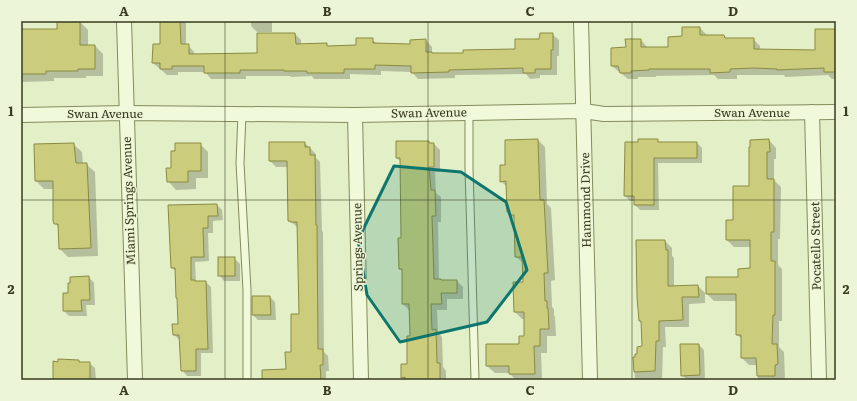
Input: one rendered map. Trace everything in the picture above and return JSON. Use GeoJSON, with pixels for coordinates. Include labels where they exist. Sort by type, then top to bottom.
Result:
{"type":"FeatureCollection","features":[{"type":"Feature","properties":{"kind":"street","name":"Miami Springs Avenue"},"geometry":{"type":"LineString","coordinates":[[124,21],[135,380]]}},
{"type":"Feature","properties":{"kind":"street","name":"Hammond Drive"},"geometry":{"type":"LineString","coordinates":[[581,21],[590,380]]}},
{"type":"Feature","properties":{"kind":"street","name":"Swan Avenue"},"geometry":{"type":"LineString","coordinates":[[21,115],[355,114],[584,111],[604,114],[836,112]]}},
{"type":"Feature","properties":{"kind":"street","name":"Pocatello Street"},"geometry":{"type":"LineString","coordinates":[[812,112],[819,380]]}},
{"type":"Feature","properties":{"kind":"street","name":"Springs Avenue"},"geometry":{"type":"LineString","coordinates":[[355,114],[361,380]]}},
{"type":"Feature","properties":{"kind":"lane"},"geometry":{"type":"LineString","coordinates":[[470,113],[469,168],[475,380]]}},
{"type":"Feature","properties":{"kind":"lane"},"geometry":{"type":"LineString","coordinates":[[242,114],[240,162],[246,290],[247,380]]}},
{"type":"Feature","properties":{"kind":"highlighted area"},"geometry":{"type":"Polygon","coordinates":[[[394,166],[461,172],[506,202],[527,270],[487,322],[400,342],[367,295],[358,240],[394,166]]]}},
{"type":"Feature","properties":{"kind":"building"},"geometry":{"type":"Polygon","coordinates":[[[57,21],[80,21],[80,45],[95,45],[95,69],[78,69],[78,71],[46,71],[46,74],[21,74],[21,29],[57,29],[57,21]]]}},
{"type":"Feature","properties":{"kind":"building"},"geometry":{"type":"Polygon","coordinates":[[[160,21],[180,21],[181,44],[189,44],[189,54],[257,53],[257,33],[295,33],[296,44],[327,43],[327,46],[356,45],[356,38],[373,38],[373,43],[410,44],[410,40],[426,39],[426,52],[463,53],[463,50],[515,49],[515,39],[539,39],[540,33],[553,33],[553,50],[551,50],[551,69],[535,69],[535,73],[523,73],[523,68],[449,70],[449,72],[411,73],[411,66],[375,65],[375,69],[344,69],[344,73],[307,73],[307,71],[284,70],[240,70],[240,73],[204,73],[204,66],[172,66],[172,69],[160,69],[160,63],[152,63],[153,44],[160,44],[160,21]]]}},
{"type":"Feature","properties":{"kind":"building"},"geometry":{"type":"Polygon","coordinates":[[[682,27],[700,27],[700,35],[724,35],[725,38],[754,38],[754,49],[815,50],[815,29],[836,29],[836,72],[824,72],[824,68],[777,70],[754,68],[730,69],[730,72],[710,73],[710,69],[649,69],[631,71],[631,73],[620,73],[618,66],[611,66],[611,48],[626,47],[625,39],[641,39],[641,47],[668,47],[668,37],[682,36],[682,27]]]}},
{"type":"Feature","properties":{"kind":"building"},"geometry":{"type":"Polygon","coordinates":[[[538,139],[540,200],[544,200],[548,273],[544,273],[545,301],[547,301],[548,308],[549,329],[540,329],[540,346],[534,346],[535,374],[509,374],[509,366],[486,366],[486,344],[519,344],[519,336],[524,336],[524,312],[514,312],[513,282],[523,282],[522,257],[515,257],[514,215],[509,215],[509,212],[507,212],[506,181],[500,182],[500,165],[505,165],[505,140],[538,139]]]}},
{"type":"Feature","properties":{"kind":"building"},"geometry":{"type":"Polygon","coordinates":[[[638,139],[658,139],[658,142],[697,142],[697,158],[654,158],[654,205],[634,205],[634,196],[624,196],[625,142],[638,142],[638,139]]]}},
{"type":"Feature","properties":{"kind":"building"},"geometry":{"type":"Polygon","coordinates":[[[769,139],[770,152],[767,152],[767,179],[774,179],[774,232],[771,232],[771,261],[775,261],[775,315],[773,315],[772,344],[777,344],[778,364],[775,365],[775,376],[757,376],[756,358],[741,358],[741,335],[736,335],[736,294],[706,294],[706,277],[738,277],[738,269],[750,268],[750,240],[726,240],[726,220],[733,220],[733,186],[749,186],[750,140],[769,139]]]}},
{"type":"Feature","properties":{"kind":"building"},"geometry":{"type":"Polygon","coordinates":[[[396,141],[429,141],[429,143],[434,143],[434,167],[429,167],[431,190],[435,190],[436,216],[432,216],[434,279],[457,280],[457,293],[441,293],[442,304],[431,304],[432,330],[436,329],[437,363],[440,363],[440,380],[405,380],[405,377],[401,378],[401,364],[407,364],[407,336],[410,336],[409,304],[402,304],[402,269],[399,269],[398,238],[401,238],[400,158],[396,158],[396,141]]]}},
{"type":"Feature","properties":{"kind":"building"},"geometry":{"type":"Polygon","coordinates":[[[269,142],[305,142],[305,147],[310,147],[310,155],[315,155],[318,349],[323,349],[323,365],[320,365],[321,380],[262,380],[262,370],[286,369],[285,352],[291,352],[291,314],[299,314],[297,222],[288,221],[287,161],[269,161],[269,142]]]}},
{"type":"Feature","properties":{"kind":"building"},"geometry":{"type":"Polygon","coordinates":[[[74,143],[76,163],[87,163],[91,248],[59,249],[58,224],[54,224],[53,220],[53,181],[35,181],[34,144],[74,143]]]}},
{"type":"Feature","properties":{"kind":"building"},"geometry":{"type":"Polygon","coordinates":[[[175,143],[201,143],[201,171],[188,171],[188,182],[167,182],[166,168],[171,168],[171,151],[175,151],[175,143]]]}},
{"type":"Feature","properties":{"kind":"building"},"geometry":{"type":"Polygon","coordinates":[[[217,204],[218,216],[208,216],[208,228],[203,228],[204,257],[191,257],[191,280],[206,281],[208,349],[196,349],[196,371],[181,371],[179,335],[173,335],[172,324],[178,324],[175,268],[171,268],[168,205],[217,204]]]}},
{"type":"Feature","properties":{"kind":"building"},"geometry":{"type":"Polygon","coordinates":[[[636,240],[665,240],[666,250],[668,250],[668,286],[698,285],[699,297],[682,297],[683,320],[659,321],[659,341],[656,341],[655,371],[634,372],[633,357],[637,354],[637,347],[642,346],[641,321],[639,321],[637,297],[636,240]]]}},
{"type":"Feature","properties":{"kind":"building"},"geometry":{"type":"Polygon","coordinates":[[[218,257],[235,257],[235,276],[218,276],[218,257]]]}},
{"type":"Feature","properties":{"kind":"building"},"geometry":{"type":"Polygon","coordinates":[[[89,276],[90,300],[81,300],[82,311],[63,311],[63,293],[68,293],[68,283],[70,283],[70,277],[89,276]]]}},
{"type":"Feature","properties":{"kind":"building"},"geometry":{"type":"Polygon","coordinates":[[[252,296],[270,296],[271,315],[252,315],[252,296]]]}},
{"type":"Feature","properties":{"kind":"building"},"geometry":{"type":"Polygon","coordinates":[[[680,344],[699,344],[700,375],[681,376],[680,344]]]}},
{"type":"Feature","properties":{"kind":"building"},"geometry":{"type":"Polygon","coordinates":[[[58,359],[90,362],[90,380],[53,380],[53,361],[58,362],[58,359]]]}}]}
